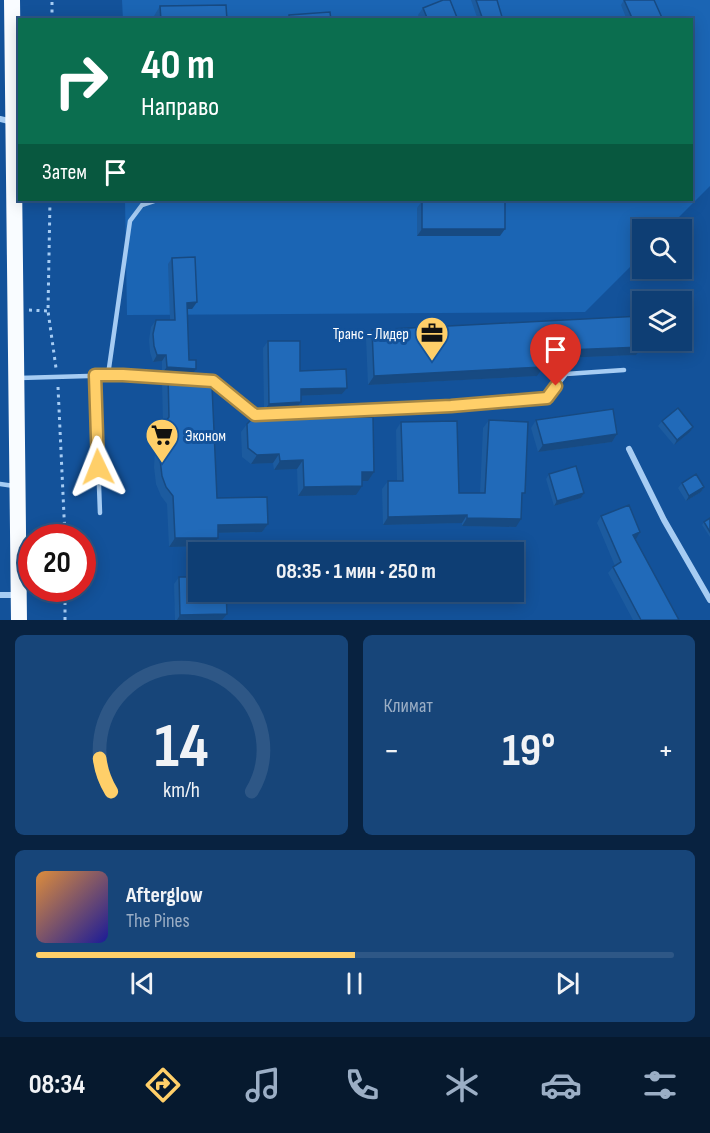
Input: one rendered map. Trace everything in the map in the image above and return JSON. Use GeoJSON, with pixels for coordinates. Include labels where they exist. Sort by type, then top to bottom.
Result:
{"type":"FeatureCollection","features":[{"type":"Feature","properties":{"kind":"highway"},"geometry":{"type":"LineString","coordinates":[[12,0],[7,121],[16,378],[18,595]]}},
{"type":"Feature","properties":{"kind":"highway"},"geometry":{"type":"LineString","coordinates":[[18,602],[19,620]]}},
{"type":"Feature","properties":{"kind":"street"},"geometry":{"type":"LineString","coordinates":[[629,449],[664,520],[710,600]]}},
{"type":"Feature","properties":{"kind":"street"},"geometry":{"type":"LineString","coordinates":[[0,595],[18,595]]}},
{"type":"Feature","properties":{"kind":"lane"},"geometry":{"type":"LineString","coordinates":[[108,375],[130,221],[142,205],[154,201]]}},
{"type":"Feature","properties":{"kind":"lane"},"geometry":{"type":"LineString","coordinates":[[290,414],[451,406],[547,398],[566,374],[624,369]]}},
{"type":"Feature","properties":{"kind":"lane"},"geometry":{"type":"LineString","coordinates":[[95,375],[100,513]]}},
{"type":"Feature","properties":{"kind":"lane"},"geometry":{"type":"LineString","coordinates":[[16,378],[108,375],[179,379]]}},
{"type":"Feature","properties":{"kind":"lane"},"geometry":{"type":"LineString","coordinates":[[191,380],[213,381],[255,415],[267,415]]}},
{"type":"Feature","properties":{"kind":"lane"},"geometry":{"type":"LineString","coordinates":[[0,484],[17,486]]}},
{"type":"Feature","properties":{"kind":"path"},"geometry":{"type":"LineString","coordinates":[[52,0],[52,18]]}},
{"type":"Feature","properties":{"kind":"path"},"geometry":{"type":"LineString","coordinates":[[65,602],[65,620]]}},
{"type":"Feature","properties":{"kind":"shaded area"},"geometry":{"type":"Polygon","coordinates":[[[122,0],[710,0],[710,186],[677,219],[632,219],[632,265],[585,312],[127,315],[125,201],[693,201],[693,18],[123,18],[122,0]]]}},
{"type":"Feature","properties":{"kind":"building"},"geometry":{"type":"Polygon","coordinates":[[[443,0],[450,0],[457,18],[427,18],[423,8],[443,0]]]}},
{"type":"Feature","properties":{"kind":"building"},"geometry":{"type":"Polygon","coordinates":[[[476,0],[497,0],[502,17],[482,18],[476,0]]]}},
{"type":"Feature","properties":{"kind":"building"},"geometry":{"type":"Polygon","coordinates":[[[624,0],[654,0],[662,18],[632,18],[624,0]]]}},
{"type":"Feature","properties":{"kind":"building"},"geometry":{"type":"Polygon","coordinates":[[[226,5],[227,18],[161,18],[160,6],[226,5]]]}},
{"type":"Feature","properties":{"kind":"building"},"geometry":{"type":"Polygon","coordinates":[[[330,12],[331,18],[289,18],[289,15],[330,12]]]}},
{"type":"Feature","properties":{"kind":"building"},"geometry":{"type":"Polygon","coordinates":[[[422,201],[505,201],[505,229],[422,229],[422,201]]]}},
{"type":"Feature","properties":{"kind":"building"},"geometry":{"type":"Polygon","coordinates":[[[195,257],[197,302],[187,303],[189,360],[196,360],[196,369],[167,367],[166,355],[157,355],[154,346],[153,334],[156,320],[175,320],[172,258],[195,257]]]}},
{"type":"Feature","properties":{"kind":"building"},"geometry":{"type":"Polygon","coordinates":[[[632,316],[632,347],[542,351],[543,367],[374,376],[372,330],[632,316]]]}},
{"type":"Feature","properties":{"kind":"building"},"geometry":{"type":"Polygon","coordinates":[[[268,341],[300,341],[300,371],[346,369],[347,388],[301,389],[301,402],[269,404],[268,341]]]}},
{"type":"Feature","properties":{"kind":"building"},"geometry":{"type":"Polygon","coordinates":[[[168,374],[198,376],[198,386],[212,386],[217,498],[267,497],[268,524],[218,525],[218,538],[175,538],[173,496],[162,476],[160,459],[162,426],[169,417],[168,374]]]}},
{"type":"Feature","properties":{"kind":"building"},"geometry":{"type":"Polygon","coordinates":[[[678,408],[693,427],[677,440],[662,421],[678,408]]]}},
{"type":"Feature","properties":{"kind":"building"},"geometry":{"type":"Polygon","coordinates":[[[303,409],[303,418],[373,417],[374,472],[362,472],[362,486],[304,487],[303,460],[280,461],[279,454],[257,455],[248,448],[247,424],[256,415],[271,414],[271,410],[303,409]]]}},
{"type":"Feature","properties":{"kind":"building"},"geometry":{"type":"Polygon","coordinates":[[[613,409],[617,434],[543,445],[536,420],[613,409]]]}},
{"type":"Feature","properties":{"kind":"building"},"geometry":{"type":"Polygon","coordinates":[[[489,420],[528,422],[525,493],[522,493],[521,519],[467,518],[467,515],[388,517],[388,481],[403,481],[401,422],[457,421],[459,493],[485,493],[489,420]]]}},
{"type":"Feature","properties":{"kind":"building"},"geometry":{"type":"Polygon","coordinates":[[[576,466],[584,493],[557,501],[549,474],[576,466]]]}},
{"type":"Feature","properties":{"kind":"building"},"geometry":{"type":"Polygon","coordinates":[[[696,474],[704,487],[689,496],[682,483],[696,474]]]}},
{"type":"Feature","properties":{"kind":"building"},"geometry":{"type":"Polygon","coordinates":[[[629,505],[640,532],[633,535],[679,620],[641,620],[613,567],[621,562],[601,516],[629,505]]]}},
{"type":"Feature","properties":{"kind":"building"},"geometry":{"type":"Polygon","coordinates":[[[710,518],[710,532],[704,522],[710,518]]]}},
{"type":"Feature","properties":{"kind":"building"},"geometry":{"type":"Polygon","coordinates":[[[179,577],[188,577],[188,602],[226,602],[227,614],[180,615],[179,577]]]}},
{"type":"Feature","properties":{"kind":"place","name":"Транс - Лидер"},"geometry":{"type":"Point","coordinates":[432,362]}},
{"type":"Feature","properties":{"kind":"place","name":"Эконом"},"geometry":{"type":"Point","coordinates":[162,464]}},
{"type":"Feature","properties":{"kind":"route"},"geometry":{"type":"LineString","coordinates":[[98,467],[95,375],[213,381],[255,415],[451,406],[547,398],[556,386]]}}]}
